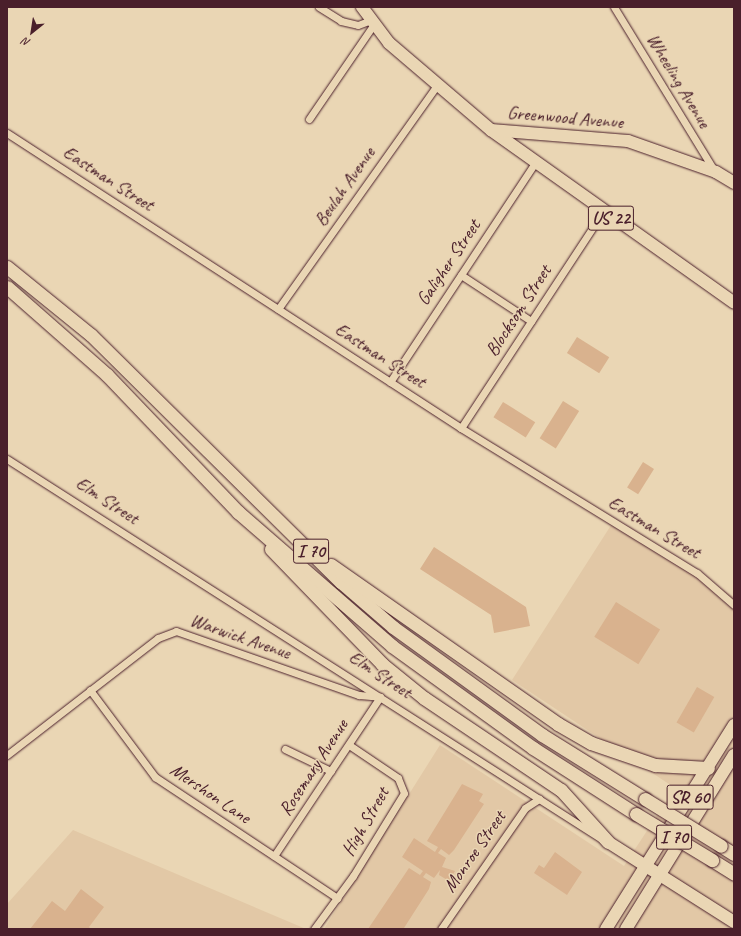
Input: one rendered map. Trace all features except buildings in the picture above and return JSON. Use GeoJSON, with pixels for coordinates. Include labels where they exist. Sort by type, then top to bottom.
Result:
{"type":"FeatureCollection","features":[{"type":"Feature","properties":{"kind":"highway","name":"I 70"},"geometry":{"type":"LineString","coordinates":[[7,267],[91,335],[341,582],[455,674],[542,735],[734,854]]}},
{"type":"Feature","properties":{"kind":"highway","name":"I 70"},"geometry":{"type":"LineString","coordinates":[[7,287],[107,375],[238,512],[392,646],[527,744],[636,814],[734,874]]}},
{"type":"Feature","properties":{"kind":"highway"},"geometry":{"type":"LineString","coordinates":[[238,512],[293,575],[382,664],[424,698],[562,790],[608,842]]}},
{"type":"Feature","properties":{"kind":"highway"},"geometry":{"type":"LineString","coordinates":[[312,552],[591,743],[655,765],[708,768]]}},
{"type":"Feature","properties":{"kind":"main road","name":"Greenwood Avenue"},"geometry":{"type":"LineString","coordinates":[[362,7],[389,43],[491,130],[628,141],[716,172],[734,183]]}},
{"type":"Feature","properties":{"kind":"main road","name":"US 22"},"geometry":{"type":"LineString","coordinates":[[491,130],[603,212],[734,303]]}},
{"type":"Feature","properties":{"kind":"main road","name":"SR 60"},"geometry":{"type":"LineString","coordinates":[[606,929],[646,868],[734,725]]}},
{"type":"Feature","properties":{"kind":"main road","name":"SR 60"},"geometry":{"type":"LineString","coordinates":[[626,929],[730,771],[734,755]]}},
{"type":"Feature","properties":{"kind":"main road"},"geometry":{"type":"LineString","coordinates":[[708,768],[730,771]]}},
{"type":"Feature","properties":{"kind":"main road","name":"Elm Street"},"geometry":{"type":"LineString","coordinates":[[608,842],[646,868],[734,922]]}},
{"type":"Feature","properties":{"kind":"street"},"geometry":{"type":"LineString","coordinates":[[319,7],[341,21],[358,25],[372,22]]}},
{"type":"Feature","properties":{"kind":"street","name":"Wheeling Avenue"},"geometry":{"type":"LineString","coordinates":[[614,7],[716,172]]}},
{"type":"Feature","properties":{"kind":"street"},"geometry":{"type":"LineString","coordinates":[[309,119],[372,22]]}},
{"type":"Feature","properties":{"kind":"street","name":"Beulah Avenue"},"geometry":{"type":"LineString","coordinates":[[278,309],[438,84]]}},
{"type":"Feature","properties":{"kind":"street","name":"Eastman Street"},"geometry":{"type":"LineString","coordinates":[[7,133],[461,428],[697,573],[734,605]]}},
{"type":"Feature","properties":{"kind":"street","name":"Galigher Street"},"geometry":{"type":"LineString","coordinates":[[390,382],[535,163]]}},
{"type":"Feature","properties":{"kind":"street","name":"Blocksom Street"},"geometry":{"type":"LineString","coordinates":[[461,428],[603,212]]}},
{"type":"Feature","properties":{"kind":"street"},"geometry":{"type":"LineString","coordinates":[[461,275],[531,321]]}},
{"type":"Feature","properties":{"kind":"street","name":"Elm Street"},"geometry":{"type":"LineString","coordinates":[[7,459],[608,842]]}},
{"type":"Feature","properties":{"kind":"street","name":"Warwick Avenue"},"geometry":{"type":"LineString","coordinates":[[7,755],[158,638],[176,631],[359,696],[380,697]]}},
{"type":"Feature","properties":{"kind":"street","name":"Mershon Lane"},"geometry":{"type":"LineString","coordinates":[[90,690],[155,776],[337,898]]}},
{"type":"Feature","properties":{"kind":"street","name":"Rosemary Avenue"},"geometry":{"type":"LineString","coordinates":[[274,856],[380,697]]}},
{"type":"Feature","properties":{"kind":"street","name":"High Street"},"geometry":{"type":"LineString","coordinates":[[314,929],[337,898],[404,793],[398,778],[349,745]]}},
{"type":"Feature","properties":{"kind":"street"},"geometry":{"type":"LineString","coordinates":[[285,749],[331,771]]}},
{"type":"Feature","properties":{"kind":"street","name":"Monroe Street"},"geometry":{"type":"LineString","coordinates":[[441,929],[525,808],[539,799]]}},
{"type":"Feature","properties":{"kind":"shaded area"},"geometry":{"type":"Polygon","coordinates":[[[615,519],[734,597],[734,929],[324,929],[440,745],[624,866],[675,788],[512,680],[615,519]]]}},
{"type":"Feature","properties":{"kind":"shaded area"},"geometry":{"type":"Polygon","coordinates":[[[73,830],[306,929],[7,929],[7,904],[73,830]]]}}]}
